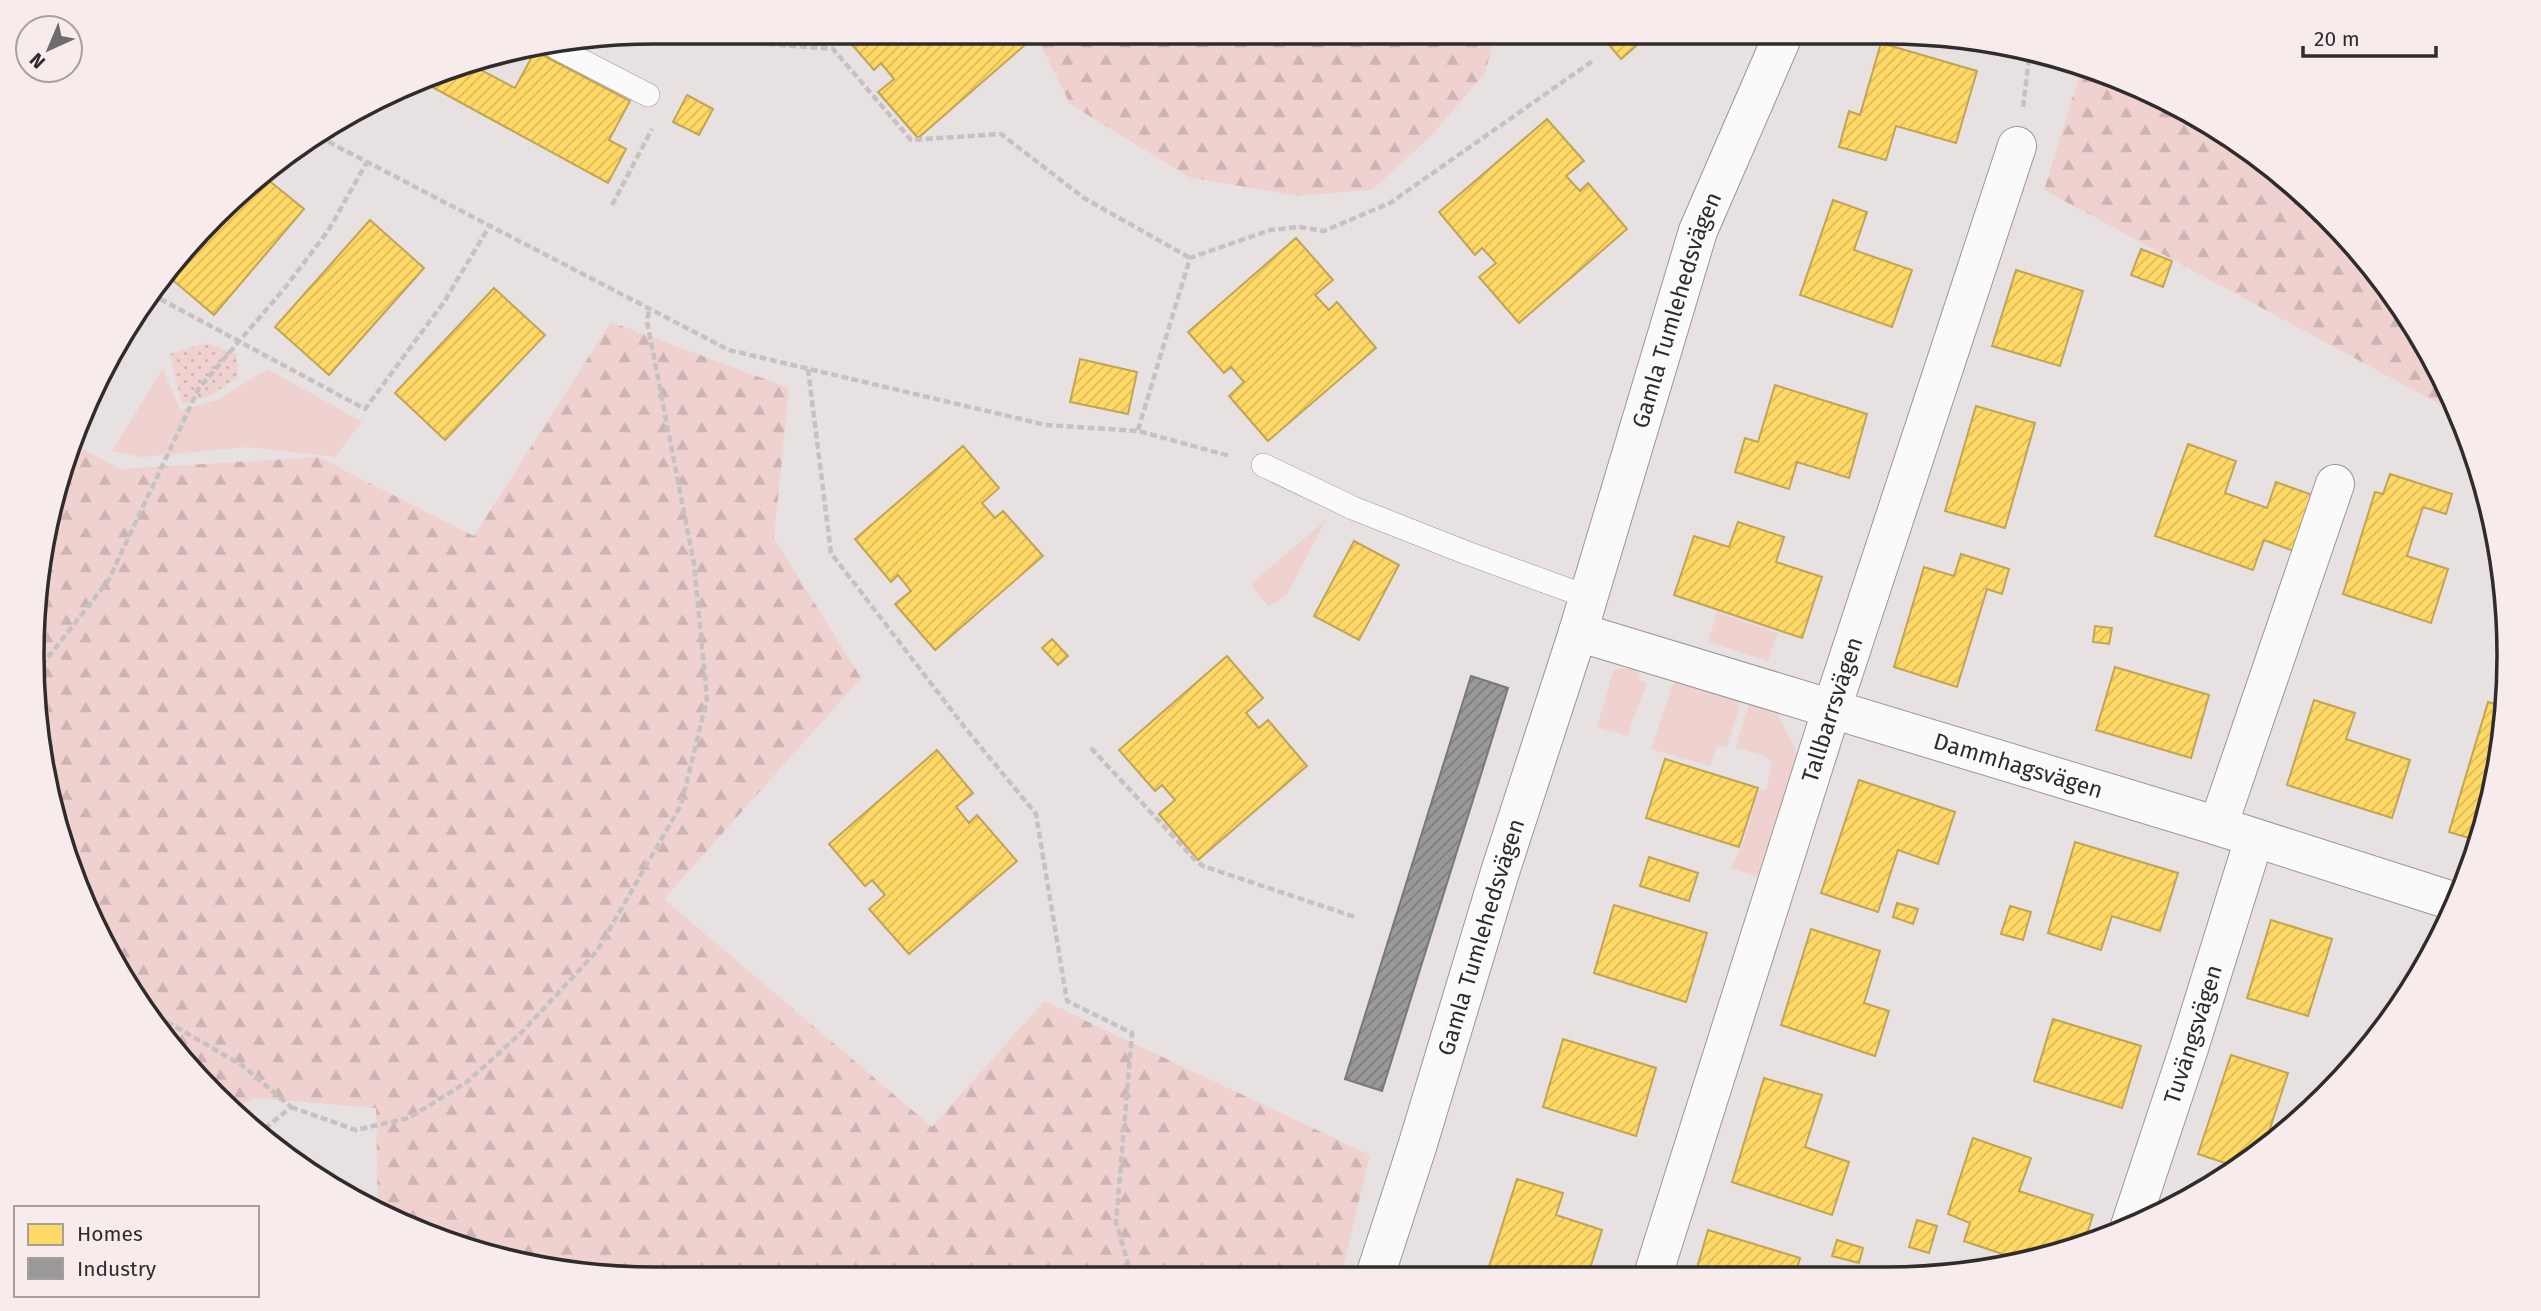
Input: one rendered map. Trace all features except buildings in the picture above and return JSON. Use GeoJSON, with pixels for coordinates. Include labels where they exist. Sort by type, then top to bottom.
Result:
{"type":"FeatureCollection","features":[{"type":"Feature","properties":{"kind":"street","name":"Gamla Tumlehedsvägen"},"geometry":{"type":"LineString","coordinates":[[1378,1267],[1583,614],[1698,231],[1779,44]]}},
{"type":"Feature","properties":{"kind":"street","name":"Tallbarrsvägen"},"geometry":{"type":"LineString","coordinates":[[1656,1267],[1832,708],[2017,146]]}},
{"type":"Feature","properties":{"kind":"street"},"geometry":{"type":"LineString","coordinates":[[2218,826],[2335,484]]}},
{"type":"Feature","properties":{"kind":"street","name":"Dammhagsvägen"},"geometry":{"type":"LineString","coordinates":[[1583,614],[1832,708],[2447,899]]}},
{"type":"Feature","properties":{"kind":"street","name":"Tuvängsvägen"},"geometry":{"type":"LineString","coordinates":[[2134,1214],[2254,839]]}},
{"type":"Feature","properties":{"kind":"lane"},"geometry":{"type":"LineString","coordinates":[[563,51],[648,95]]}},
{"type":"Feature","properties":{"kind":"lane"},"geometry":{"type":"LineString","coordinates":[[1263,465],[1353,508],[1467,553],[1583,614]]}},
{"type":"Feature","properties":{"kind":"path"},"geometry":{"type":"LineString","coordinates":[[768,44],[833,49],[911,140],[1001,134],[1084,198],[1190,258],[1270,230],[1300,227],[1324,231],[1390,203],[1594,60]]}},
{"type":"Feature","properties":{"kind":"path"},"geometry":{"type":"LineString","coordinates":[[2017,146],[2028,61]]}},
{"type":"Feature","properties":{"kind":"path"},"geometry":{"type":"LineString","coordinates":[[612,205],[656,123],[648,95]]}},
{"type":"Feature","properties":{"kind":"path"},"geometry":{"type":"LineString","coordinates":[[326,141],[729,351],[1046,425],[1138,431],[1263,465]]}},
{"type":"Feature","properties":{"kind":"path"},"geometry":{"type":"LineString","coordinates":[[44,662],[108,581],[199,388],[241,342],[328,231],[367,162]]}},
{"type":"Feature","properties":{"kind":"path"},"geometry":{"type":"LineString","coordinates":[[159,298],[365,408],[444,302],[490,225]]}},
{"type":"Feature","properties":{"kind":"path"},"geometry":{"type":"LineString","coordinates":[[1138,431],[1190,258]]}},
{"type":"Feature","properties":{"kind":"path"},"geometry":{"type":"LineString","coordinates":[[166,1022],[243,1066],[291,1107],[356,1130],[409,1118],[467,1082],[521,1033],[597,951],[681,805],[707,699],[694,564],[650,333],[649,310]]}},
{"type":"Feature","properties":{"kind":"path"},"geometry":{"type":"LineString","coordinates":[[808,369],[831,553],[966,729],[1036,814],[1067,1001],[1132,1033],[1116,1222],[1129,1267]]}},
{"type":"Feature","properties":{"kind":"path"},"geometry":{"type":"LineString","coordinates":[[1091,748],[1196,862],[1354,917]]}},
{"type":"Feature","properties":{"kind":"path"},"geometry":{"type":"LineString","coordinates":[[267,1127],[291,1107]]}},
{"type":"Feature","properties":{"kind":"green space"},"geometry":{"type":"Polygon","coordinates":[[[1040,44],[1493,44],[1485,73],[1433,134],[1372,190],[1296,196],[1189,177],[1070,104],[1040,44]]]}},
{"type":"Feature","properties":{"kind":"green space"},"geometry":{"type":"Polygon","coordinates":[[[2079,75],[2156,107],[2225,147],[2258,170],[2318,223],[2371,283],[2394,316],[2444,407],[2044,190],[2079,75]]]}},
{"type":"Feature","properties":{"kind":"green space"},"geometry":{"type":"Polygon","coordinates":[[[611,322],[789,388],[774,538],[861,678],[664,899],[932,1127],[1044,1001],[1370,1155],[1343,1267],[656,1267],[576,1262],[497,1246],[459,1235],[421,1221],[378,1200],[376,1108],[254,1098],[241,1105],[170,1028],[126,961],[90,890],[65,814],[49,735],[45,696],[45,615],[56,536],[80,448],[120,469],[318,457],[474,536],[611,322]]]}},
{"type":"Feature","properties":{"kind":"green space"},"geometry":{"type":"Polygon","coordinates":[[[207,343],[237,354],[238,377],[212,395],[182,404],[170,354],[207,343]]]}},
{"type":"Feature","properties":{"kind":"green space"},"geometry":{"type":"Polygon","coordinates":[[[163,368],[180,410],[217,400],[268,369],[362,422],[335,457],[248,447],[141,457],[112,451],[163,368]]]}},
{"type":"Feature","properties":{"kind":"green space"},"geometry":{"type":"Polygon","coordinates":[[[1326,520],[1286,596],[1268,607],[1251,584],[1326,520]]]}},
{"type":"Feature","properties":{"kind":"green space"},"geometry":{"type":"Polygon","coordinates":[[[1717,612],[1778,633],[1768,661],[1708,642],[1717,612]]]}},
{"type":"Feature","properties":{"kind":"green space"},"geometry":{"type":"Polygon","coordinates":[[[1632,668],[1638,672],[1639,680],[1647,683],[1627,736],[1597,727],[1614,669],[1632,668]]]}},
{"type":"Feature","properties":{"kind":"green space"},"geometry":{"type":"Polygon","coordinates":[[[1674,681],[1741,701],[1727,747],[1717,747],[1710,766],[1651,749],[1674,681]]]}},
{"type":"Feature","properties":{"kind":"green space"},"geometry":{"type":"Polygon","coordinates":[[[1749,704],[1777,714],[1797,752],[1758,877],[1731,868],[1743,843],[1758,791],[1766,789],[1772,763],[1766,757],[1735,749],[1749,704]]]}}]}
